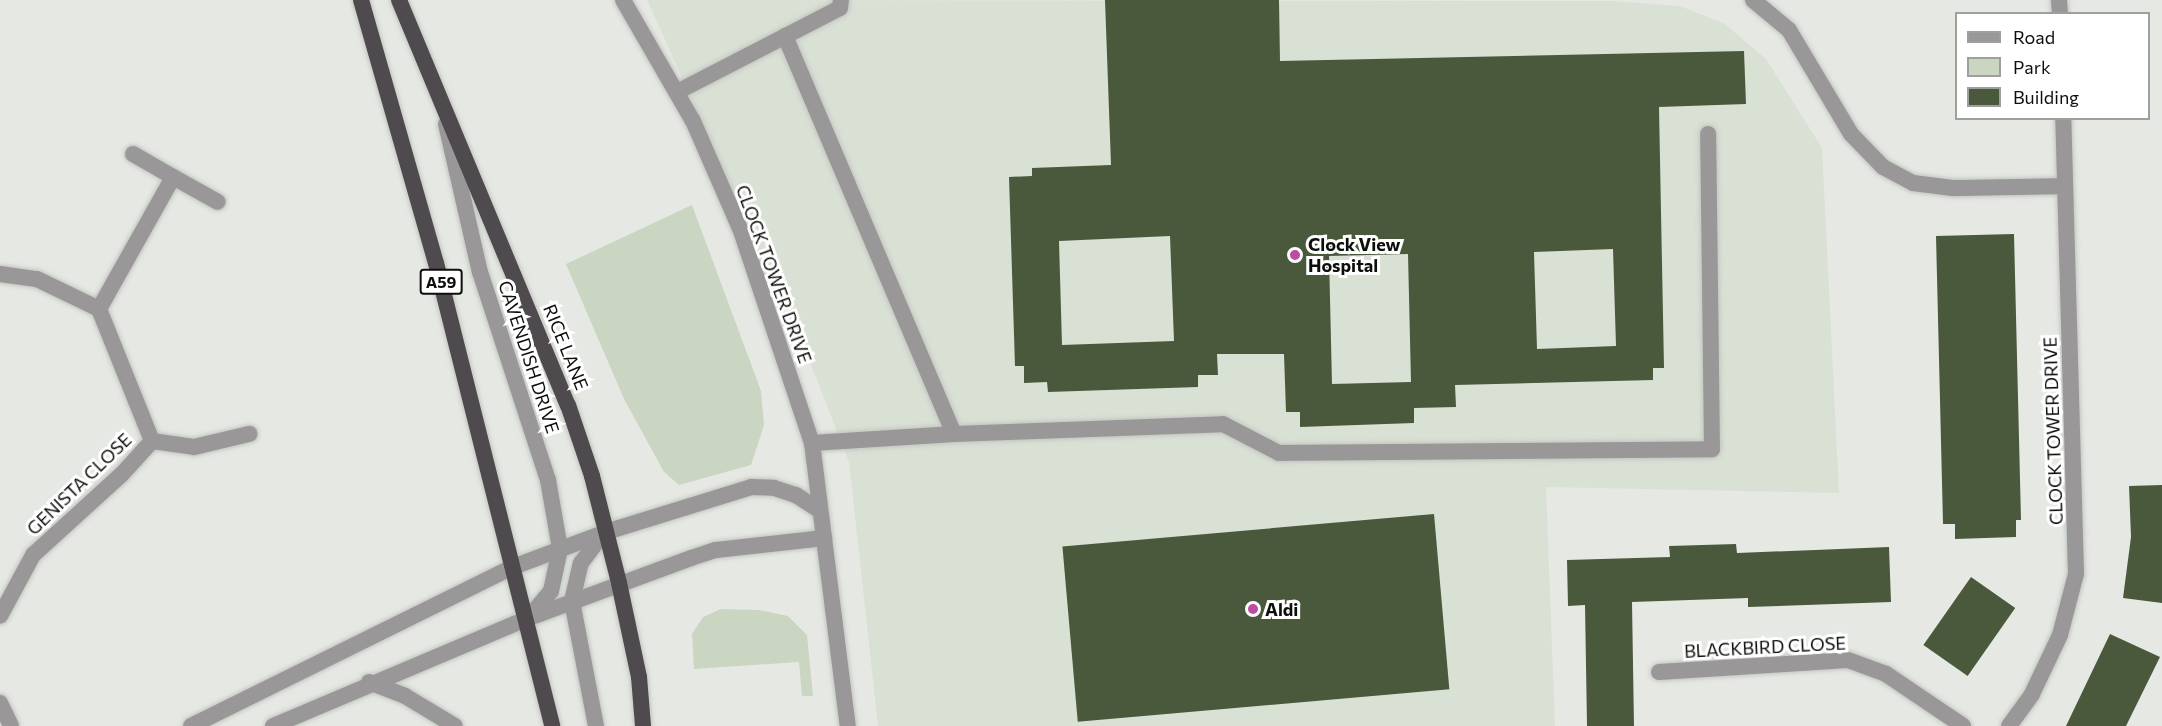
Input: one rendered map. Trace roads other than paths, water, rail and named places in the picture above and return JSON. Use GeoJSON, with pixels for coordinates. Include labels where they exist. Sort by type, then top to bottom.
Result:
{"type":"FeatureCollection","features":[{"type":"Feature","properties":{"kind":"highway","name":"A59"},"geometry":{"type":"LineString","coordinates":[[361,0],[435,263],[552,726]]}},
{"type":"Feature","properties":{"kind":"highway","name":"RICE LANE"},"geometry":{"type":"LineString","coordinates":[[399,0],[560,381],[592,476],[619,583],[639,677],[643,726]]}},
{"type":"Feature","properties":{"kind":"street","name":"CLOCK TOWER DRIVE"},"geometry":{"type":"LineString","coordinates":[[623,0],[693,121],[741,231],[812,443],[848,726]]}},
{"type":"Feature","properties":{"kind":"street"},"geometry":{"type":"LineString","coordinates":[[676,92],[840,8],[842,0]]}},
{"type":"Feature","properties":{"kind":"street"},"geometry":{"type":"LineString","coordinates":[[1753,0],[1789,30],[1851,134],[1883,167],[1913,183],[1943,186],[2064,186]]}},
{"type":"Feature","properties":{"kind":"street"},"geometry":{"type":"LineString","coordinates":[[785,36],[954,434]]}},
{"type":"Feature","properties":{"kind":"street","name":"CAVENDISH DRIVE"},"geometry":{"type":"LineString","coordinates":[[440,99],[480,272],[548,480],[560,549],[550,591],[526,619]]}},
{"type":"Feature","properties":{"kind":"street","name":"CLOCK TOWER DRIVE"},"geometry":{"type":"LineString","coordinates":[[2009,726],[2032,694],[2060,635],[2076,574],[2063,120]]}},
{"type":"Feature","properties":{"kind":"street"},"geometry":{"type":"LineString","coordinates":[[812,443],[954,434],[1223,424],[1279,453],[1712,449],[1708,134]]}},
{"type":"Feature","properties":{"kind":"street"},"geometry":{"type":"LineString","coordinates":[[133,154],[218,202]]}},
{"type":"Feature","properties":{"kind":"street"},"geometry":{"type":"LineString","coordinates":[[0,274],[37,279],[99,309],[173,177]]}},
{"type":"Feature","properties":{"kind":"street","name":"GENISTA CLOSE"},"geometry":{"type":"LineString","coordinates":[[0,616],[33,555],[122,474],[152,441],[99,309]]}},
{"type":"Feature","properties":{"kind":"street"},"geometry":{"type":"LineString","coordinates":[[152,441],[194,447],[249,434]]}},
{"type":"Feature","properties":{"kind":"street"},"geometry":{"type":"LineString","coordinates":[[191,726],[513,567],[606,532],[751,487],[774,488],[796,495],[819,510]]}},
{"type":"Feature","properties":{"kind":"street"},"geometry":{"type":"LineString","coordinates":[[596,726],[572,601],[581,563],[606,532]]}},
{"type":"Feature","properties":{"kind":"street"},"geometry":{"type":"LineString","coordinates":[[619,583],[716,550],[824,538]]}},
{"type":"Feature","properties":{"kind":"street","name":"CAVENDISH DRIVE"},"geometry":{"type":"LineString","coordinates":[[273,726],[369,682],[619,583]]}},
{"type":"Feature","properties":{"kind":"street","name":"BLACKBIRD CLOSE"},"geometry":{"type":"LineString","coordinates":[[1659,672],[1848,660],[1886,674],[1963,726]]}},
{"type":"Feature","properties":{"kind":"street"},"geometry":{"type":"LineString","coordinates":[[369,682],[405,696],[455,726]]}},
{"type":"Feature","properties":{"kind":"street"},"geometry":{"type":"LineString","coordinates":[[0,704],[11,726]]}},
{"type":"Feature","properties":{"kind":"place","name":"Clock View Hospital"},"geometry":{"type":"Point","coordinates":[1295,255]}},
{"type":"Feature","properties":{"kind":"place","name":"Aldi"},"geometry":{"type":"Point","coordinates":[1253,609]}}]}
